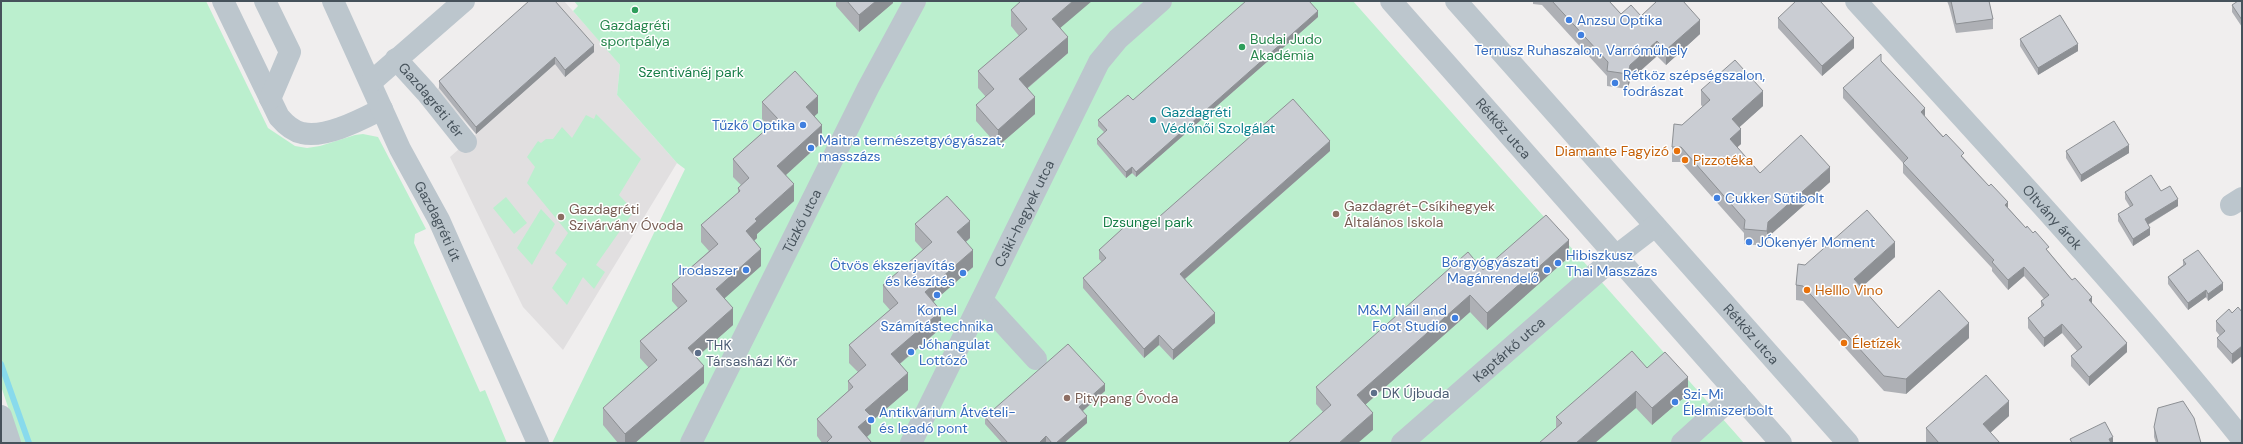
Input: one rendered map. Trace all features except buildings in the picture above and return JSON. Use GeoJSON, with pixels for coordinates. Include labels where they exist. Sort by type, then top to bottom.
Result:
{"type":"FeatureCollection","features":[{"type":"Feature","properties":{"kind":"street"},"geometry":{"type":"LineString","coordinates":[[223,1],[279,117],[288,127],[302,133],[318,134],[352,124],[382,109]]}},
{"type":"Feature","properties":{"kind":"street"},"geometry":{"type":"LineString","coordinates":[[265,1],[290,52],[270,99]]}},
{"type":"Feature","properties":{"kind":"street","name":"Gazdagréti út"},"geometry":{"type":"LineString","coordinates":[[332,1],[371,82],[400,149],[439,220],[538,443]]}},
{"type":"Feature","properties":{"kind":"street","name":"Gazdagréti tér"},"geometry":{"type":"LineString","coordinates":[[371,82],[464,1]]}},
{"type":"Feature","properties":{"kind":"street","name":"Tűzkő utca"},"geometry":{"type":"LineString","coordinates":[[691,443],[868,88],[914,1]]}},
{"type":"Feature","properties":{"kind":"street","name":"Csiki-hegyek utca"},"geometry":{"type":"LineString","coordinates":[[911,443],[1099,62],[1118,39],[1161,1]]}},
{"type":"Feature","properties":{"kind":"street","name":"Rétköz utca"},"geometry":{"type":"LineString","coordinates":[[1391,1],[1780,443]]}},
{"type":"Feature","properties":{"kind":"street","name":"Oltvány árok"},"geometry":{"type":"LineString","coordinates":[[1856,1],[2061,226],[2181,363],[2242,439]]}},
{"type":"Feature","properties":{"kind":"street","name":"Rétköz utca"},"geometry":{"type":"LineString","coordinates":[[1466,4],[1655,226],[1848,443]]}},
{"type":"Feature","properties":{"kind":"street","name":"Gazdagréti tér"},"geometry":{"type":"LineString","coordinates":[[396,59],[426,92],[466,142]]}},
{"type":"Feature","properties":{"kind":"street"},"geometry":{"type":"LineString","coordinates":[[1616,256],[1655,226]]}},
{"type":"Feature","properties":{"kind":"street","name":"Kaptárkő utca"},"geometry":{"type":"LineString","coordinates":[[1402,443],[1616,256]]}},
{"type":"Feature","properties":{"kind":"street"},"geometry":{"type":"LineString","coordinates":[[982,300],[1036,359]]}},
{"type":"Feature","properties":{"kind":"street"},"geometry":{"type":"LineString","coordinates":[[1682,443],[1737,393]]}},
{"type":"Feature","properties":{"kind":"street"},"geometry":{"type":"LineString","coordinates":[[1,416],[10,443]]}},
{"type":"Feature","properties":{"kind":"shaded area","name":"Gazdagréti Szivárvány Óvoda"},"geometry":{"type":"Polygon","coordinates":[[[537,1],[564,1],[604,46],[620,65],[617,95],[677,163],[563,350],[523,307],[450,157],[476,134],[436,90],[537,1]]]}},
{"type":"Feature","properties":{"kind":"green space"},"geometry":{"type":"Polygon","coordinates":[[[1,1],[206,1],[268,128],[295,146],[307,148],[320,146],[355,135],[363,134],[378,137],[426,229],[415,234],[414,243],[480,392],[485,390],[507,443],[20,443],[1,386],[1,1]]]}},
{"type":"Feature","properties":{"kind":"green space","name":"Dzsungel park"},"geometry":{"type":"Polygon","coordinates":[[[574,1],[1353,1],[1744,443],[552,443],[685,169],[677,163],[617,95],[620,65],[573,11],[578,6],[574,1]]]}},
{"type":"Feature","properties":{"kind":"green space"},"geometry":{"type":"Polygon","coordinates":[[[596,114],[641,159],[619,195],[634,211],[596,265],[605,272],[594,289],[583,277],[567,305],[552,288],[567,264],[555,253],[568,233],[527,183],[535,167],[527,157],[538,141],[541,143],[546,139],[553,139],[562,127],[572,138],[586,115],[594,119],[596,114]]]}},
{"type":"Feature","properties":{"kind":"green space"},"geometry":{"type":"Polygon","coordinates":[[[506,197],[527,223],[514,234],[493,208],[506,197]]]}},
{"type":"Feature","properties":{"kind":"green space"},"geometry":{"type":"Polygon","coordinates":[[[541,209],[555,224],[532,265],[517,248],[541,209]]]}},
{"type":"Feature","properties":{"kind":"waterway"},"geometry":{"type":"LineString","coordinates":[[1,364],[29,443]]}},
{"type":"Feature","properties":{"kind":"place","name":"Gazdagréti sportpálya"},"geometry":{"type":"Point","coordinates":[635,10]}},
{"type":"Feature","properties":{"kind":"place","name":"Anzsu Optika"},"geometry":{"type":"Point","coordinates":[1569,20]}},
{"type":"Feature","properties":{"kind":"place","name":"Ternusz Ruhaszalon, Varróműhely"},"geometry":{"type":"Point","coordinates":[1581,35]}},
{"type":"Feature","properties":{"kind":"place","name":"Budai Judo Akadémia"},"geometry":{"type":"Point","coordinates":[1242,47]}},
{"type":"Feature","properties":{"kind":"place","name":"Rétköz szépségszalon, fodrászat"},"geometry":{"type":"Point","coordinates":[1615,83]}},
{"type":"Feature","properties":{"kind":"place","name":"Gazdagréti Védőnői Szolgálat"},"geometry":{"type":"Point","coordinates":[1153,120]}},
{"type":"Feature","properties":{"kind":"place","name":"Tűzkő Optika"},"geometry":{"type":"Point","coordinates":[803,125]}},
{"type":"Feature","properties":{"kind":"place","name":"Maitra természetgyógyászat, masszázs"},"geometry":{"type":"Point","coordinates":[811,148]}},
{"type":"Feature","properties":{"kind":"place","name":"Diamante Fagyizó"},"geometry":{"type":"Point","coordinates":[1677,151]}},
{"type":"Feature","properties":{"kind":"place","name":"Pizzotéka"},"geometry":{"type":"Point","coordinates":[1685,160]}},
{"type":"Feature","properties":{"kind":"place","name":"Cukker Sütibolt"},"geometry":{"type":"Point","coordinates":[1717,198]}},
{"type":"Feature","properties":{"kind":"place","name":"Gazdagrét-Csíkihegyek Általános Iskola"},"geometry":{"type":"Point","coordinates":[1336,214]}},
{"type":"Feature","properties":{"kind":"place","name":"Gazdagréti Szivárvány Óvoda"},"geometry":{"type":"Point","coordinates":[561,217]}},
{"type":"Feature","properties":{"kind":"place","name":"JÓkenyér Moment"},"geometry":{"type":"Point","coordinates":[1749,242]}},
{"type":"Feature","properties":{"kind":"place","name":"Hibiszkusz Thai Masszázs"},"geometry":{"type":"Point","coordinates":[1558,263]}},
{"type":"Feature","properties":{"kind":"place","name":"Irodaszer"},"geometry":{"type":"Point","coordinates":[746,270]}},
{"type":"Feature","properties":{"kind":"place","name":"Bőrgyógyászati Magánrendelő"},"geometry":{"type":"Point","coordinates":[1547,270]}},
{"type":"Feature","properties":{"kind":"place","name":"Ötvös ékszerjavítás és készítés"},"geometry":{"type":"Point","coordinates":[963,273]}},
{"type":"Feature","properties":{"kind":"place","name":"Helllo Vino"},"geometry":{"type":"Point","coordinates":[1807,290]}},
{"type":"Feature","properties":{"kind":"place","name":"Komel Számítástechnika"},"geometry":{"type":"Point","coordinates":[937,295]}},
{"type":"Feature","properties":{"kind":"place","name":"M&M Nail and Foot Studio"},"geometry":{"type":"Point","coordinates":[1455,318]}},
{"type":"Feature","properties":{"kind":"place","name":"Életízek"},"geometry":{"type":"Point","coordinates":[1844,343]}},
{"type":"Feature","properties":{"kind":"place","name":"Jóhangulat Lottózó"},"geometry":{"type":"Point","coordinates":[911,352]}},
{"type":"Feature","properties":{"kind":"place","name":"THK Társasházi Kör"},"geometry":{"type":"Point","coordinates":[698,353]}},
{"type":"Feature","properties":{"kind":"place","name":"DK Újbuda"},"geometry":{"type":"Point","coordinates":[1374,393]}},
{"type":"Feature","properties":{"kind":"place","name":"Pitypang Óvoda"},"geometry":{"type":"Point","coordinates":[1067,398]}},
{"type":"Feature","properties":{"kind":"place","name":"Szi-Mi Élelmiszerbolt"},"geometry":{"type":"Point","coordinates":[1675,402]}},
{"type":"Feature","properties":{"kind":"place","name":"Antikvárium Átvételi- és leadó pont"},"geometry":{"type":"Point","coordinates":[871,420]}},
{"type":"Feature","properties":{"kind":"park label","name":"Szentivánéj park"},"geometry":{"type":"Point","coordinates":[691,72]}}]}
